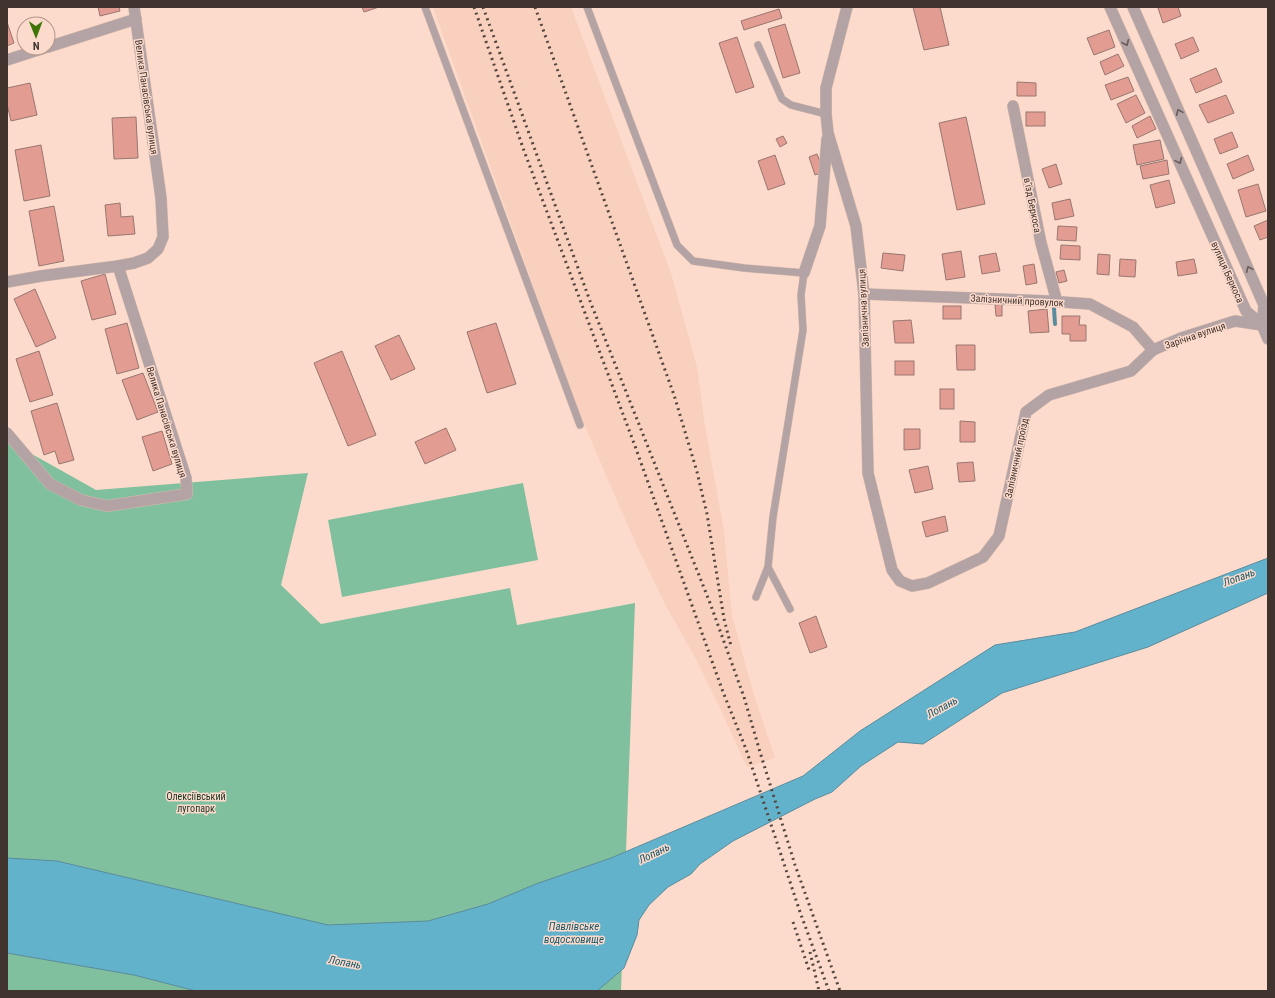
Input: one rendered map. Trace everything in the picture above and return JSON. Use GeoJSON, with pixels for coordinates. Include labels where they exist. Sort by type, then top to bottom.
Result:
{"type":"FeatureCollection","features":[{"type":"Feature","properties":{"kind":"street","name":"Велика Панасівська вулиця"},"geometry":{"type":"LineString","coordinates":[[7,282],[134,263],[148,258],[158,249],[164,237],[161,198],[134,7]]}},
{"type":"Feature","properties":{"kind":"street","name":"Залізнична вулиця"},"geometry":{"type":"LineString","coordinates":[[847,7],[826,88],[826,114],[828,133],[856,226],[864,294],[868,474],[892,570],[900,581],[912,586],[928,583]]}},
{"type":"Feature","properties":{"kind":"street","name":"вулиця Беркоса"},"geometry":{"type":"LineString","coordinates":[[1110,7],[1246,311],[1265,324]]}},
{"type":"Feature","properties":{"kind":"street","name":"вулиця Беркоса"},"geometry":{"type":"LineString","coordinates":[[1133,7],[1264,305],[1265,324]]}},
{"type":"Feature","properties":{"kind":"street"},"geometry":{"type":"LineString","coordinates":[[56,44],[136,19]]}},
{"type":"Feature","properties":{"kind":"street"},"geometry":{"type":"LineString","coordinates":[[7,60],[19,56]]}},
{"type":"Feature","properties":{"kind":"street","name":"в’їзд Беркоса"},"geometry":{"type":"LineString","coordinates":[[1013,106],[1052,302]]}},
{"type":"Feature","properties":{"kind":"street"},"geometry":{"type":"LineString","coordinates":[[804,273],[820,226],[828,133]]}},
{"type":"Feature","properties":{"kind":"street","name":"Велика Панасівська вулиця"},"geometry":{"type":"LineString","coordinates":[[7,432],[50,484],[81,500],[107,506],[187,494],[186,478],[118,266]]}},
{"type":"Feature","properties":{"kind":"street","name":"Залізничний провулок"},"geometry":{"type":"LineString","coordinates":[[864,294],[1090,304],[1133,327],[1153,350]]}},
{"type":"Feature","properties":{"kind":"street","name":"Зарічна вулиця"},"geometry":{"type":"LineString","coordinates":[[1153,350],[1181,338],[1235,321],[1265,324]]}},
{"type":"Feature","properties":{"kind":"street"},"geometry":{"type":"LineString","coordinates":[[1265,324],[1268,339]]}},
{"type":"Feature","properties":{"kind":"street","name":"Залізничний проїзд"},"geometry":{"type":"LineString","coordinates":[[928,583],[983,557],[999,536],[1026,412],[1049,395],[1131,371],[1153,350]]}},
{"type":"Feature","properties":{"kind":"lane"},"geometry":{"type":"LineString","coordinates":[[425,7],[580,425]]}},
{"type":"Feature","properties":{"kind":"lane"},"geometry":{"type":"LineString","coordinates":[[587,7],[677,245],[692,261],[744,268],[804,273],[801,295],[803,330],[773,517],[768,566],[756,596]]}},
{"type":"Feature","properties":{"kind":"lane"},"geometry":{"type":"LineString","coordinates":[[758,45],[782,99],[791,106],[826,114]]}},
{"type":"Feature","properties":{"kind":"lane"},"geometry":{"type":"LineString","coordinates":[[768,566],[790,609]]}},
{"type":"Feature","properties":{"kind":"shaded area"},"geometry":{"type":"Polygon","coordinates":[[[433,7],[571,7],[671,273],[697,367],[705,426],[724,531],[732,616],[754,695],[775,758],[747,767],[697,661],[665,604],[635,542],[577,408],[433,7]]]}},
{"type":"Feature","properties":{"kind":"green space","name":"Олексіївський лугопарк"},"geometry":{"type":"Polygon","coordinates":[[[7,440],[96,490],[308,473],[281,585],[321,624],[510,588],[517,625],[635,603],[621,991],[7,991],[7,440]]]}},
{"type":"Feature","properties":{"kind":"green space"},"geometry":{"type":"Polygon","coordinates":[[[523,483],[538,560],[342,597],[328,520],[523,483]]]}},
{"type":"Feature","properties":{"kind":"water","name":"Павлівське водосховище"},"geometry":{"type":"Polygon","coordinates":[[[1268,558],[1268,593],[1148,647],[1002,693],[923,744],[898,742],[861,766],[832,792],[815,799],[733,841],[700,864],[691,874],[668,887],[649,905],[639,920],[637,935],[624,968],[597,991],[196,991],[134,975],[7,953],[7,858],[57,861],[328,925],[428,921],[488,904],[536,884],[611,858],[803,776],[860,731],[995,645],[1075,632],[1268,558]]]}},
{"type":"Feature","properties":{"kind":"building"},"geometry":{"type":"Polygon","coordinates":[[[98,7],[119,7],[120,11],[100,16],[98,7]]]}},
{"type":"Feature","properties":{"kind":"building"},"geometry":{"type":"Polygon","coordinates":[[[362,7],[379,7],[364,12],[362,7]]]}},
{"type":"Feature","properties":{"kind":"building"},"geometry":{"type":"Polygon","coordinates":[[[913,7],[940,7],[949,45],[924,50],[913,7]]]}},
{"type":"Feature","properties":{"kind":"building"},"geometry":{"type":"Polygon","coordinates":[[[1178,7],[1181,16],[1163,23],[1158,8],[1178,7]]]}},
{"type":"Feature","properties":{"kind":"building"},"geometry":{"type":"Polygon","coordinates":[[[779,9],[782,18],[744,30],[741,21],[779,9]]]}},
{"type":"Feature","properties":{"kind":"building"},"geometry":{"type":"Polygon","coordinates":[[[7,22],[14,43],[7,46],[7,22]]]}},
{"type":"Feature","properties":{"kind":"building"},"geometry":{"type":"Polygon","coordinates":[[[785,24],[800,73],[783,78],[768,29],[785,24]]]}},
{"type":"Feature","properties":{"kind":"building"},"geometry":{"type":"Polygon","coordinates":[[[1109,30],[1115,47],[1094,55],[1087,38],[1109,30]]]}},
{"type":"Feature","properties":{"kind":"building"},"geometry":{"type":"Polygon","coordinates":[[[737,37],[754,87],[736,93],[719,43],[737,37]]]}},
{"type":"Feature","properties":{"kind":"building"},"geometry":{"type":"Polygon","coordinates":[[[1193,37],[1199,51],[1181,59],[1175,44],[1193,37]]]}},
{"type":"Feature","properties":{"kind":"building"},"geometry":{"type":"Polygon","coordinates":[[[1118,54],[1124,66],[1105,75],[1100,62],[1118,54]]]}},
{"type":"Feature","properties":{"kind":"building"},"geometry":{"type":"Polygon","coordinates":[[[1216,68],[1222,82],[1196,93],[1190,79],[1216,68]]]}},
{"type":"Feature","properties":{"kind":"building"},"geometry":{"type":"Polygon","coordinates":[[[1128,77],[1134,91],[1111,100],[1105,85],[1128,77]]]}},
{"type":"Feature","properties":{"kind":"building"},"geometry":{"type":"Polygon","coordinates":[[[1017,82],[1036,83],[1036,96],[1017,96],[1017,82]]]}},
{"type":"Feature","properties":{"kind":"building"},"geometry":{"type":"Polygon","coordinates":[[[30,83],[37,115],[11,121],[7,104],[7,88],[30,83]]]}},
{"type":"Feature","properties":{"kind":"building"},"geometry":{"type":"Polygon","coordinates":[[[1136,95],[1145,113],[1126,123],[1117,104],[1136,95]]]}},
{"type":"Feature","properties":{"kind":"building"},"geometry":{"type":"Polygon","coordinates":[[[1226,95],[1234,113],[1208,123],[1199,105],[1226,95]]]}},
{"type":"Feature","properties":{"kind":"building"},"geometry":{"type":"Polygon","coordinates":[[[1026,112],[1045,112],[1045,126],[1026,126],[1026,112]]]}},
{"type":"Feature","properties":{"kind":"building"},"geometry":{"type":"Polygon","coordinates":[[[1150,116],[1156,129],[1137,138],[1132,126],[1150,116]]]}},
{"type":"Feature","properties":{"kind":"building"},"geometry":{"type":"Polygon","coordinates":[[[136,117],[138,158],[114,159],[112,118],[136,117]]]}},
{"type":"Feature","properties":{"kind":"building"},"geometry":{"type":"Polygon","coordinates":[[[966,117],[985,204],[957,210],[939,123],[966,117]]]}},
{"type":"Feature","properties":{"kind":"building"},"geometry":{"type":"Polygon","coordinates":[[[1232,132],[1238,147],[1220,154],[1214,139],[1232,132]]]}},
{"type":"Feature","properties":{"kind":"building"},"geometry":{"type":"Polygon","coordinates":[[[783,136],[787,143],[780,147],[776,139],[783,136]]]}},
{"type":"Feature","properties":{"kind":"building"},"geometry":{"type":"Polygon","coordinates":[[[1160,140],[1164,159],[1137,165],[1133,145],[1160,140]]]}},
{"type":"Feature","properties":{"kind":"building"},"geometry":{"type":"Polygon","coordinates":[[[41,145],[50,196],[24,201],[15,150],[41,145]]]}},
{"type":"Feature","properties":{"kind":"building"},"geometry":{"type":"Polygon","coordinates":[[[817,154],[824,172],[815,175],[809,157],[817,154]]]}},
{"type":"Feature","properties":{"kind":"building"},"geometry":{"type":"Polygon","coordinates":[[[775,155],[785,184],[768,190],[758,161],[775,155]]]}},
{"type":"Feature","properties":{"kind":"building"},"geometry":{"type":"Polygon","coordinates":[[[1248,155],[1254,170],[1233,179],[1227,164],[1248,155]]]}},
{"type":"Feature","properties":{"kind":"building"},"geometry":{"type":"Polygon","coordinates":[[[1167,160],[1169,174],[1143,179],[1140,166],[1167,160]]]}},
{"type":"Feature","properties":{"kind":"building"},"geometry":{"type":"Polygon","coordinates":[[[1056,164],[1062,184],[1049,188],[1042,169],[1056,164]]]}},
{"type":"Feature","properties":{"kind":"building"},"geometry":{"type":"Polygon","coordinates":[[[1169,180],[1175,203],[1156,208],[1150,185],[1169,180]]]}},
{"type":"Feature","properties":{"kind":"building"},"geometry":{"type":"Polygon","coordinates":[[[1258,184],[1266,211],[1246,217],[1238,190],[1258,184]]]}},
{"type":"Feature","properties":{"kind":"building"},"geometry":{"type":"Polygon","coordinates":[[[1070,199],[1074,216],[1055,220],[1052,203],[1070,199]]]}},
{"type":"Feature","properties":{"kind":"building"},"geometry":{"type":"Polygon","coordinates":[[[120,203],[121,217],[133,216],[135,234],[108,236],[105,205],[120,203]]]}},
{"type":"Feature","properties":{"kind":"building"},"geometry":{"type":"Polygon","coordinates":[[[54,206],[64,261],[39,266],[29,211],[54,206]]]}},
{"type":"Feature","properties":{"kind":"building"},"geometry":{"type":"Polygon","coordinates":[[[1268,220],[1268,237],[1260,240],[1254,226],[1268,220]]]}},
{"type":"Feature","properties":{"kind":"building"},"geometry":{"type":"Polygon","coordinates":[[[1058,226],[1077,227],[1076,241],[1057,240],[1058,226]]]}},
{"type":"Feature","properties":{"kind":"building"},"geometry":{"type":"Polygon","coordinates":[[[1061,245],[1080,246],[1080,260],[1060,259],[1061,245]]]}},
{"type":"Feature","properties":{"kind":"building"},"geometry":{"type":"Polygon","coordinates":[[[961,251],[965,277],[946,280],[942,254],[961,251]]]}},
{"type":"Feature","properties":{"kind":"building"},"geometry":{"type":"Polygon","coordinates":[[[883,253],[905,255],[903,271],[881,268],[883,253]]]}},
{"type":"Feature","properties":{"kind":"building"},"geometry":{"type":"Polygon","coordinates":[[[996,253],[1000,271],[982,274],[979,256],[996,253]]]}},
{"type":"Feature","properties":{"kind":"building"},"geometry":{"type":"Polygon","coordinates":[[[1098,254],[1110,255],[1109,275],[1097,274],[1098,254]]]}},
{"type":"Feature","properties":{"kind":"building"},"geometry":{"type":"Polygon","coordinates":[[[1120,259],[1136,260],[1135,277],[1119,276],[1120,259]]]}},
{"type":"Feature","properties":{"kind":"building"},"geometry":{"type":"Polygon","coordinates":[[[1194,259],[1197,273],[1178,276],[1176,262],[1194,259]]]}},
{"type":"Feature","properties":{"kind":"building"},"geometry":{"type":"Polygon","coordinates":[[[1034,264],[1037,283],[1026,285],[1023,266],[1034,264]]]}},
{"type":"Feature","properties":{"kind":"building"},"geometry":{"type":"Polygon","coordinates":[[[1064,270],[1067,281],[1059,283],[1056,272],[1064,270]]]}},
{"type":"Feature","properties":{"kind":"building"},"geometry":{"type":"Polygon","coordinates":[[[105,274],[116,314],[92,320],[81,281],[105,274]]]}},
{"type":"Feature","properties":{"kind":"building"},"geometry":{"type":"Polygon","coordinates":[[[35,289],[56,338],[36,347],[14,299],[35,289]]]}},
{"type":"Feature","properties":{"kind":"building"},"geometry":{"type":"Polygon","coordinates":[[[1002,304],[1002,316],[996,316],[995,305],[1002,304]]]}},
{"type":"Feature","properties":{"kind":"building"},"geometry":{"type":"Polygon","coordinates":[[[943,306],[961,306],[961,319],[943,319],[943,306]]]}},
{"type":"Feature","properties":{"kind":"building"},"geometry":{"type":"Polygon","coordinates":[[[1047,309],[1049,332],[1030,333],[1028,311],[1047,309]]]}},
{"type":"Feature","properties":{"kind":"building"},"geometry":{"type":"Polygon","coordinates":[[[1062,316],[1080,316],[1079,325],[1086,325],[1086,341],[1070,341],[1070,334],[1062,334],[1062,316]]]}},
{"type":"Feature","properties":{"kind":"building"},"geometry":{"type":"Polygon","coordinates":[[[911,320],[914,343],[895,343],[893,321],[911,320]]]}},
{"type":"Feature","properties":{"kind":"building"},"geometry":{"type":"Polygon","coordinates":[[[127,323],[139,368],[117,374],[105,329],[127,323]]]}},
{"type":"Feature","properties":{"kind":"building"},"geometry":{"type":"Polygon","coordinates":[[[496,323],[516,384],[487,393],[467,332],[496,323]]]}},
{"type":"Feature","properties":{"kind":"building"},"geometry":{"type":"Polygon","coordinates":[[[399,335],[415,369],[391,380],[375,346],[399,335]]]}},
{"type":"Feature","properties":{"kind":"building"},"geometry":{"type":"Polygon","coordinates":[[[956,345],[975,345],[975,370],[957,370],[956,345]]]}},
{"type":"Feature","properties":{"kind":"building"},"geometry":{"type":"Polygon","coordinates":[[[39,351],[53,395],[30,402],[16,359],[39,351]]]}},
{"type":"Feature","properties":{"kind":"building"},"geometry":{"type":"Polygon","coordinates":[[[342,351],[376,435],[348,446],[314,363],[342,351]]]}},
{"type":"Feature","properties":{"kind":"building"},"geometry":{"type":"Polygon","coordinates":[[[895,361],[914,361],[914,375],[895,375],[895,361]]]}},
{"type":"Feature","properties":{"kind":"building"},"geometry":{"type":"Polygon","coordinates":[[[143,373],[158,412],[137,420],[122,380],[143,373]]]}},
{"type":"Feature","properties":{"kind":"building"},"geometry":{"type":"Polygon","coordinates":[[[940,389],[954,389],[954,409],[940,409],[940,389]]]}},
{"type":"Feature","properties":{"kind":"building"},"geometry":{"type":"Polygon","coordinates":[[[57,403],[74,460],[59,464],[55,451],[44,455],[31,411],[57,403]]]}},
{"type":"Feature","properties":{"kind":"building"},"geometry":{"type":"Polygon","coordinates":[[[960,421],[975,422],[975,442],[960,442],[960,421]]]}},
{"type":"Feature","properties":{"kind":"building"},"geometry":{"type":"Polygon","coordinates":[[[446,428],[456,450],[425,464],[415,442],[446,428]]]}},
{"type":"Feature","properties":{"kind":"building"},"geometry":{"type":"Polygon","coordinates":[[[904,429],[920,429],[920,449],[904,450],[904,429]]]}},
{"type":"Feature","properties":{"kind":"building"},"geometry":{"type":"Polygon","coordinates":[[[162,431],[172,464],[153,471],[142,437],[162,431]]]}},
{"type":"Feature","properties":{"kind":"building"},"geometry":{"type":"Polygon","coordinates":[[[973,462],[975,481],[959,482],[957,463],[973,462]]]}},
{"type":"Feature","properties":{"kind":"building"},"geometry":{"type":"Polygon","coordinates":[[[928,466],[933,489],[915,493],[909,470],[928,466]]]}},
{"type":"Feature","properties":{"kind":"building"},"geometry":{"type":"Polygon","coordinates":[[[945,516],[948,531],[926,537],[922,522],[945,516]]]}},
{"type":"Feature","properties":{"kind":"building"},"geometry":{"type":"Polygon","coordinates":[[[816,616],[827,647],[810,653],[799,623],[816,616]]]}},
{"type":"Feature","properties":{"kind":"waterway"},"geometry":{"type":"LineString","coordinates":[[1052,302],[1055,324]]}},
{"type":"Feature","properties":{"kind":"railway"},"geometry":{"type":"LineString","coordinates":[[474,7],[523,148],[635,446],[723,692],[746,749],[800,912],[829,991]]}},
{"type":"Feature","properties":{"kind":"railway"},"geometry":{"type":"LineString","coordinates":[[483,7],[590,301],[710,603],[744,697],[795,865],[840,991]]}},
{"type":"Feature","properties":{"kind":"railway"},"geometry":{"type":"LineString","coordinates":[[535,7],[674,395],[697,472],[707,514],[724,619],[731,646]]}},
{"type":"Feature","properties":{"kind":"railway"},"geometry":{"type":"LineString","coordinates":[[793,922],[809,970]]}},
{"type":"Feature","properties":{"kind":"railway"},"geometry":{"type":"LineString","coordinates":[[810,952],[819,991]]}},
{"type":"Feature","properties":{"kind":"water label","name":"Лопань"},"geometry":{"type":"Point","coordinates":[1239,577]}},
{"type":"Feature","properties":{"kind":"water label","name":"Лопань"},"geometry":{"type":"Point","coordinates":[942,707]}},
{"type":"Feature","properties":{"kind":"water label","name":"Лопань"},"geometry":{"type":"Point","coordinates":[654,853]}},
{"type":"Feature","properties":{"kind":"water label","name":"Лопань"},"geometry":{"type":"Point","coordinates":[345,962]}}]}
